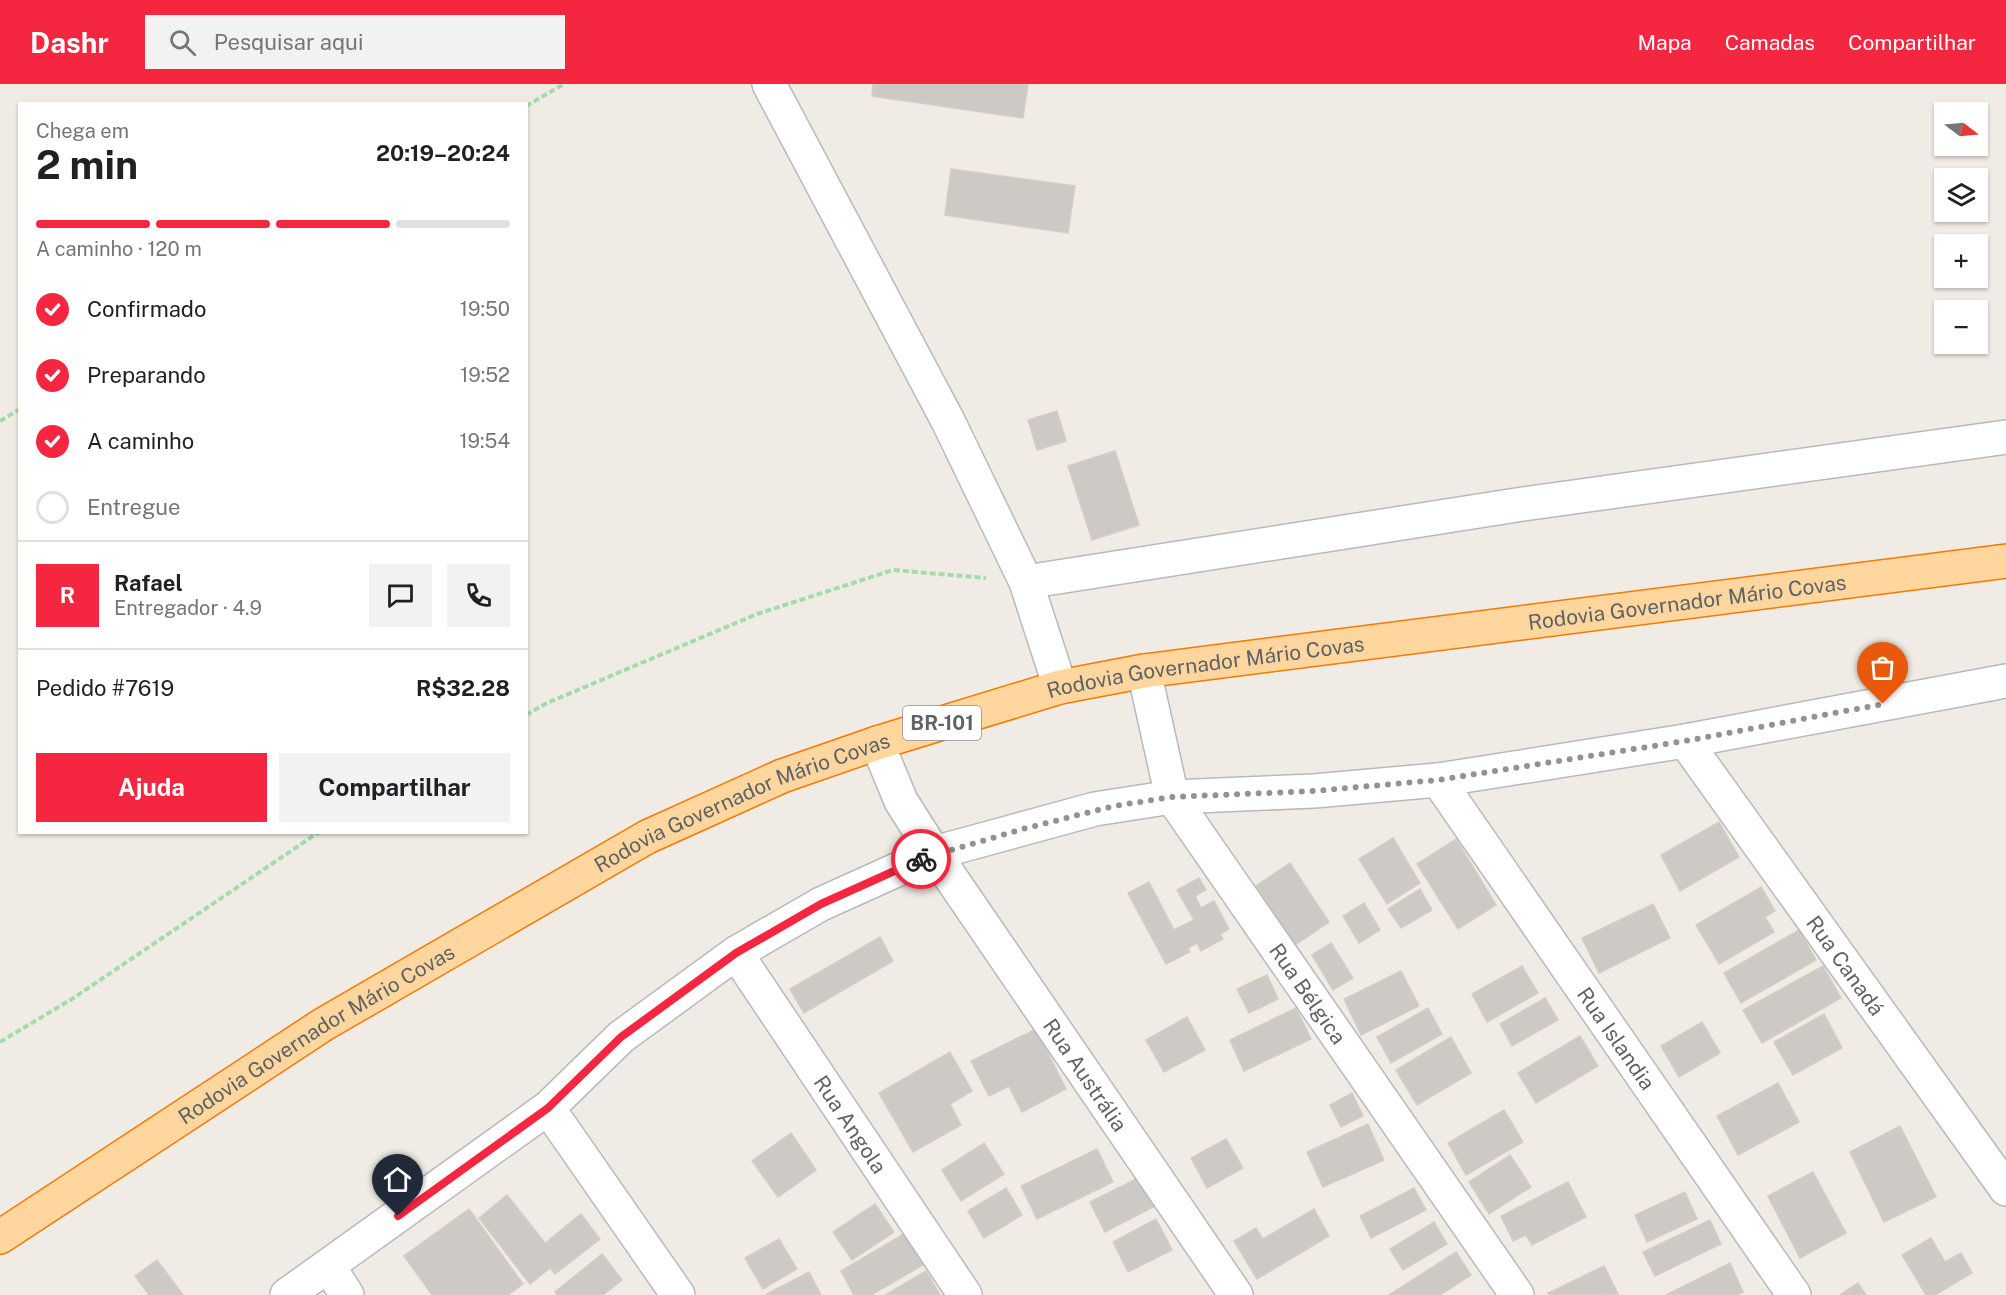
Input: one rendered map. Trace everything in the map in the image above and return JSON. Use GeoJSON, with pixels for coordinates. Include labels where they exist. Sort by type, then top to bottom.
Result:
{"type":"FeatureCollection","features":[{"type":"Feature","properties":{"kind":"highway","name":"Rodovia Governador Mário Covas"},"geometry":{"type":"LineString","coordinates":[[0,1237],[324,1024],[626,849],[782,776],[877,743],[1060,687],[1144,671],[2006,561]]}},
{"type":"Feature","properties":{"kind":"street"},"geometry":{"type":"LineString","coordinates":[[769,84],[948,421],[1026,582],[1060,687]]}},
{"type":"Feature","properties":{"kind":"street"},"geometry":{"type":"LineString","coordinates":[[1026,582],[1523,504],[2006,437]]}},
{"type":"Feature","properties":{"kind":"street","name":"Rua Bélgica"},"geometry":{"type":"LineString","coordinates":[[1144,671],[1172,797],[1517,1295]]}},
{"type":"Feature","properties":{"kind":"street"},"geometry":{"type":"LineString","coordinates":[[287,1295],[548,1108],[621,1037],[736,953],[821,904],[934,853],[1095,809],[1172,797],[1314,791],[1438,780],[1685,741],[2006,681]]}},
{"type":"Feature","properties":{"kind":"street","name":"Rua Canadá"},"geometry":{"type":"LineString","coordinates":[[1685,741],[2006,1189]]}},
{"type":"Feature","properties":{"kind":"street","name":"Rua Austrália"},"geometry":{"type":"LineString","coordinates":[[877,743],[901,801],[934,853],[1236,1295]]}},
{"type":"Feature","properties":{"kind":"street","name":"Rua Islandia"},"geometry":{"type":"LineString","coordinates":[[1438,780],[1794,1295]]}},
{"type":"Feature","properties":{"kind":"street","name":"Rua Angola"},"geometry":{"type":"LineString","coordinates":[[736,953],[965,1295]]}},
{"type":"Feature","properties":{"kind":"street"},"geometry":{"type":"LineString","coordinates":[[548,1108],[678,1295]]}},
{"type":"Feature","properties":{"kind":"street"},"geometry":{"type":"LineString","coordinates":[[329,1267],[347,1295]]}},
{"type":"Feature","properties":{"kind":"path"},"geometry":{"type":"LineString","coordinates":[[528,105],[564,84]]}},
{"type":"Feature","properties":{"kind":"path"},"geometry":{"type":"LineString","coordinates":[[0,421],[18,410]]}},
{"type":"Feature","properties":{"kind":"path"},"geometry":{"type":"LineString","coordinates":[[528,714],[547,703],[757,614],[893,570],[1026,582]]}},
{"type":"Feature","properties":{"kind":"path"},"geometry":{"type":"LineString","coordinates":[[0,1042],[72,999],[316,834]]}},
{"type":"Feature","properties":{"kind":"building"},"geometry":{"type":"Polygon","coordinates":[[[873,84],[1028,84],[1023,118],[872,96],[873,84]]]}},
{"type":"Feature","properties":{"kind":"building"},"geometry":{"type":"Polygon","coordinates":[[[951,169],[1075,186],[1068,233],[945,215],[951,169]]]}},
{"type":"Feature","properties":{"kind":"building"},"geometry":{"type":"Polygon","coordinates":[[[1057,411],[1066,441],[1037,450],[1028,420],[1057,411]]]}},
{"type":"Feature","properties":{"kind":"building"},"geometry":{"type":"Polygon","coordinates":[[[1115,451],[1139,525],[1092,540],[1068,466],[1115,451]]]}},
{"type":"Feature","properties":{"kind":"building"},"geometry":{"type":"Polygon","coordinates":[[[1719,822],[1739,857],[1680,891],[1661,855],[1719,822]]]}},
{"type":"Feature","properties":{"kind":"building"},"geometry":{"type":"Polygon","coordinates":[[[1393,838],[1420,883],[1387,904],[1359,859],[1393,838]]]}},
{"type":"Feature","properties":{"kind":"building"},"geometry":{"type":"Polygon","coordinates":[[[1456,839],[1496,905],[1458,929],[1417,864],[1456,839]]]}},
{"type":"Feature","properties":{"kind":"building"},"geometry":{"type":"Polygon","coordinates":[[[1290,863],[1329,922],[1295,945],[1256,886],[1290,863]]]}},
{"type":"Feature","properties":{"kind":"building"},"geometry":{"type":"Polygon","coordinates":[[[1199,878],[1206,890],[1195,896],[1201,908],[1214,901],[1229,929],[1220,934],[1223,939],[1201,951],[1197,943],[1188,948],[1190,952],[1166,964],[1128,893],[1149,882],[1174,930],[1194,920],[1177,890],[1199,878]]]}},
{"type":"Feature","properties":{"kind":"building"},"geometry":{"type":"Polygon","coordinates":[[[1761,887],[1775,911],[1765,917],[1774,932],[1719,964],[1696,925],[1761,887]]]}},
{"type":"Feature","properties":{"kind":"building"},"geometry":{"type":"Polygon","coordinates":[[[1420,889],[1432,910],[1401,928],[1388,909],[1420,889]]]}},
{"type":"Feature","properties":{"kind":"building"},"geometry":{"type":"Polygon","coordinates":[[[1364,903],[1380,930],[1359,943],[1343,916],[1364,903]]]}},
{"type":"Feature","properties":{"kind":"building"},"geometry":{"type":"Polygon","coordinates":[[[1653,904],[1670,938],[1599,973],[1582,938],[1653,904]]]}},
{"type":"Feature","properties":{"kind":"building"},"geometry":{"type":"Polygon","coordinates":[[[1799,930],[1816,960],[1741,1003],[1724,973],[1799,930]]]}},
{"type":"Feature","properties":{"kind":"building"},"geometry":{"type":"Polygon","coordinates":[[[880,937],[893,961],[804,1013],[790,989],[880,937]]]}},
{"type":"Feature","properties":{"kind":"building"},"geometry":{"type":"Polygon","coordinates":[[[1331,943],[1353,978],[1333,990],[1312,955],[1331,943]]]}},
{"type":"Feature","properties":{"kind":"building"},"geometry":{"type":"Polygon","coordinates":[[[1522,966],[1538,993],[1487,1022],[1472,994],[1522,966]]]}},
{"type":"Feature","properties":{"kind":"building"},"geometry":{"type":"Polygon","coordinates":[[[1823,966],[1841,998],[1762,1043],[1743,1010],[1823,966]]]}},
{"type":"Feature","properties":{"kind":"building"},"geometry":{"type":"Polygon","coordinates":[[[1401,971],[1419,1006],[1361,1035],[1344,999],[1401,971]]]}},
{"type":"Feature","properties":{"kind":"building"},"geometry":{"type":"Polygon","coordinates":[[[1267,975],[1278,999],[1249,1013],[1237,989],[1267,975]]]}},
{"type":"Feature","properties":{"kind":"building"},"geometry":{"type":"Polygon","coordinates":[[[1545,998],[1558,1020],[1512,1046],[1500,1024],[1545,998]]]}},
{"type":"Feature","properties":{"kind":"building"},"geometry":{"type":"Polygon","coordinates":[[[1296,1008],[1311,1039],[1244,1071],[1230,1040],[1296,1008]]]}},
{"type":"Feature","properties":{"kind":"building"},"geometry":{"type":"Polygon","coordinates":[[[1428,1008],[1442,1034],[1391,1063],[1377,1037],[1428,1008]]]}},
{"type":"Feature","properties":{"kind":"building"},"geometry":{"type":"Polygon","coordinates":[[[1824,1014],[1842,1048],[1793,1075],[1774,1042],[1824,1014]]]}},
{"type":"Feature","properties":{"kind":"building"},"geometry":{"type":"Polygon","coordinates":[[[1187,1017],[1205,1050],[1164,1072],[1146,1040],[1187,1017]]]}},
{"type":"Feature","properties":{"kind":"building"},"geometry":{"type":"Polygon","coordinates":[[[1702,1022],[1720,1053],[1679,1077],[1661,1046],[1702,1022]]]}},
{"type":"Feature","properties":{"kind":"building"},"geometry":{"type":"Polygon","coordinates":[[[1036,1029],[1066,1089],[1022,1112],[1009,1086],[989,1096],[971,1061],[1036,1029]]]}},
{"type":"Feature","properties":{"kind":"building"},"geometry":{"type":"Polygon","coordinates":[[[1580,1036],[1598,1066],[1536,1103],[1518,1073],[1580,1036]]]}},
{"type":"Feature","properties":{"kind":"building"},"geometry":{"type":"Polygon","coordinates":[[[1451,1037],[1471,1073],[1417,1105],[1396,1070],[1451,1037]]]}},
{"type":"Feature","properties":{"kind":"building"},"geometry":{"type":"Polygon","coordinates":[[[950,1052],[972,1091],[950,1104],[961,1125],[913,1152],[879,1093],[950,1052]]]}},
{"type":"Feature","properties":{"kind":"building"},"geometry":{"type":"Polygon","coordinates":[[[1778,1083],[1799,1122],[1738,1155],[1717,1116],[1778,1083]]]}},
{"type":"Feature","properties":{"kind":"building"},"geometry":{"type":"Polygon","coordinates":[[[1352,1093],[1363,1116],[1341,1127],[1330,1105],[1352,1093]]]}},
{"type":"Feature","properties":{"kind":"building"},"geometry":{"type":"Polygon","coordinates":[[[1504,1110],[1523,1142],[1466,1175],[1448,1143],[1504,1110]]]}},
{"type":"Feature","properties":{"kind":"building"},"geometry":{"type":"Polygon","coordinates":[[[1368,1124],[1384,1160],[1323,1187],[1307,1152],[1368,1124]]]}},
{"type":"Feature","properties":{"kind":"building"},"geometry":{"type":"Polygon","coordinates":[[[1900,1126],[1936,1197],[1884,1222],[1850,1152],[1900,1126]]]}},
{"type":"Feature","properties":{"kind":"building"},"geometry":{"type":"Polygon","coordinates":[[[791,1133],[816,1170],[778,1197],[752,1161],[791,1133]]]}},
{"type":"Feature","properties":{"kind":"building"},"geometry":{"type":"Polygon","coordinates":[[[1226,1139],[1243,1168],[1207,1188],[1191,1158],[1226,1139]]]}},
{"type":"Feature","properties":{"kind":"building"},"geometry":{"type":"Polygon","coordinates":[[[984,1143],[1004,1174],[961,1201],[942,1170],[984,1143]]]}},
{"type":"Feature","properties":{"kind":"building"},"geometry":{"type":"Polygon","coordinates":[[[1097,1149],[1113,1182],[1037,1219],[1021,1186],[1097,1149]]]}},
{"type":"Feature","properties":{"kind":"building"},"geometry":{"type":"Polygon","coordinates":[[[1510,1155],[1531,1187],[1489,1214],[1469,1182],[1510,1155]]]}},
{"type":"Feature","properties":{"kind":"building"},"geometry":{"type":"Polygon","coordinates":[[[1813,1172],[1846,1233],[1800,1258],[1768,1196],[1813,1172]]]}},
{"type":"Feature","properties":{"kind":"building"},"geometry":{"type":"Polygon","coordinates":[[[1144,1175],[1159,1204],[1105,1232],[1090,1202],[1144,1175]]]}},
{"type":"Feature","properties":{"kind":"building"},"geometry":{"type":"Polygon","coordinates":[[[1568,1182],[1586,1217],[1532,1245],[1526,1235],[1513,1241],[1501,1216],[1568,1182]]]}},
{"type":"Feature","properties":{"kind":"building"},"geometry":{"type":"Polygon","coordinates":[[[1006,1188],[1022,1215],[984,1238],[968,1211],[1006,1188]]]}},
{"type":"Feature","properties":{"kind":"building"},"geometry":{"type":"Polygon","coordinates":[[[1414,1188],[1426,1210],[1371,1238],[1360,1216],[1414,1188]]]}},
{"type":"Feature","properties":{"kind":"building"},"geometry":{"type":"Polygon","coordinates":[[[1685,1192],[1697,1219],[1647,1242],[1635,1215],[1685,1192]]]}},
{"type":"Feature","properties":{"kind":"building"},"geometry":{"type":"Polygon","coordinates":[[[507,1195],[545,1243],[581,1214],[600,1239],[555,1274],[550,1268],[530,1284],[479,1218],[507,1195]]]}},
{"type":"Feature","properties":{"kind":"building"},"geometry":{"type":"Polygon","coordinates":[[[875,1204],[894,1232],[852,1260],[833,1232],[875,1204]]]}},
{"type":"Feature","properties":{"kind":"building"},"geometry":{"type":"Polygon","coordinates":[[[469,1209],[523,1284],[508,1295],[432,1295],[404,1256],[469,1209]]]}},
{"type":"Feature","properties":{"kind":"building"},"geometry":{"type":"Polygon","coordinates":[[[1314,1209],[1329,1236],[1257,1279],[1234,1241],[1256,1228],[1263,1239],[1314,1209]]]}},
{"type":"Feature","properties":{"kind":"building"},"geometry":{"type":"Polygon","coordinates":[[[1156,1219],[1172,1250],[1128,1272],[1113,1242],[1156,1219]]]}},
{"type":"Feature","properties":{"kind":"building"},"geometry":{"type":"Polygon","coordinates":[[[1710,1220],[1721,1244],[1655,1276],[1643,1252],[1710,1220]]]}},
{"type":"Feature","properties":{"kind":"building"},"geometry":{"type":"Polygon","coordinates":[[[1434,1222],[1447,1244],[1403,1270],[1390,1249],[1434,1222]]]}},
{"type":"Feature","properties":{"kind":"building"},"geometry":{"type":"Polygon","coordinates":[[[912,1229],[930,1261],[871,1295],[854,1295],[841,1271],[912,1229]]]}},
{"type":"Feature","properties":{"kind":"building"},"geometry":{"type":"Polygon","coordinates":[[[1931,1238],[1945,1262],[1961,1253],[1972,1273],[1935,1295],[1926,1295],[1902,1255],[1931,1238]]]}},
{"type":"Feature","properties":{"kind":"building"},"geometry":{"type":"Polygon","coordinates":[[[779,1239],[797,1269],[763,1289],[745,1258],[779,1239]]]}},
{"type":"Feature","properties":{"kind":"building"},"geometry":{"type":"Polygon","coordinates":[[[1456,1252],[1471,1275],[1440,1295],[1389,1295],[1456,1252]]]}},
{"type":"Feature","properties":{"kind":"building"},"geometry":{"type":"Polygon","coordinates":[[[602,1254],[622,1280],[603,1295],[557,1295],[555,1292],[602,1254]]]}},
{"type":"Feature","properties":{"kind":"building"},"geometry":{"type":"Polygon","coordinates":[[[157,1260],[183,1295],[149,1295],[135,1276],[157,1260]]]}},
{"type":"Feature","properties":{"kind":"building"},"geometry":{"type":"Polygon","coordinates":[[[1730,1263],[1743,1292],[1737,1295],[1666,1295],[1730,1263]]]}},
{"type":"Feature","properties":{"kind":"building"},"geometry":{"type":"Polygon","coordinates":[[[1604,1266],[1618,1294],[1549,1295],[1548,1293],[1604,1266]]]}},
{"type":"Feature","properties":{"kind":"building"},"geometry":{"type":"Polygon","coordinates":[[[926,1271],[940,1295],[885,1295],[926,1271]]]}},
{"type":"Feature","properties":{"kind":"building"},"geometry":{"type":"Polygon","coordinates":[[[809,1272],[821,1295],[765,1295],[809,1272]]]}},
{"type":"Feature","properties":{"kind":"building"},"geometry":{"type":"Polygon","coordinates":[[[1858,1283],[1866,1295],[1840,1295],[1858,1283]]]}},
{"type":"Feature","properties":{"kind":"way so far"},"geometry":{"type":"LineString","coordinates":[[921,859],[934,853],[1095,809],[1172,797],[1314,791],[1438,780],[1685,741],[1883,704]]}},
{"type":"Feature","properties":{"kind":"route"},"geometry":{"type":"LineString","coordinates":[[398,1216],[548,1108],[621,1037],[736,953],[821,904],[921,859]]}}]}
